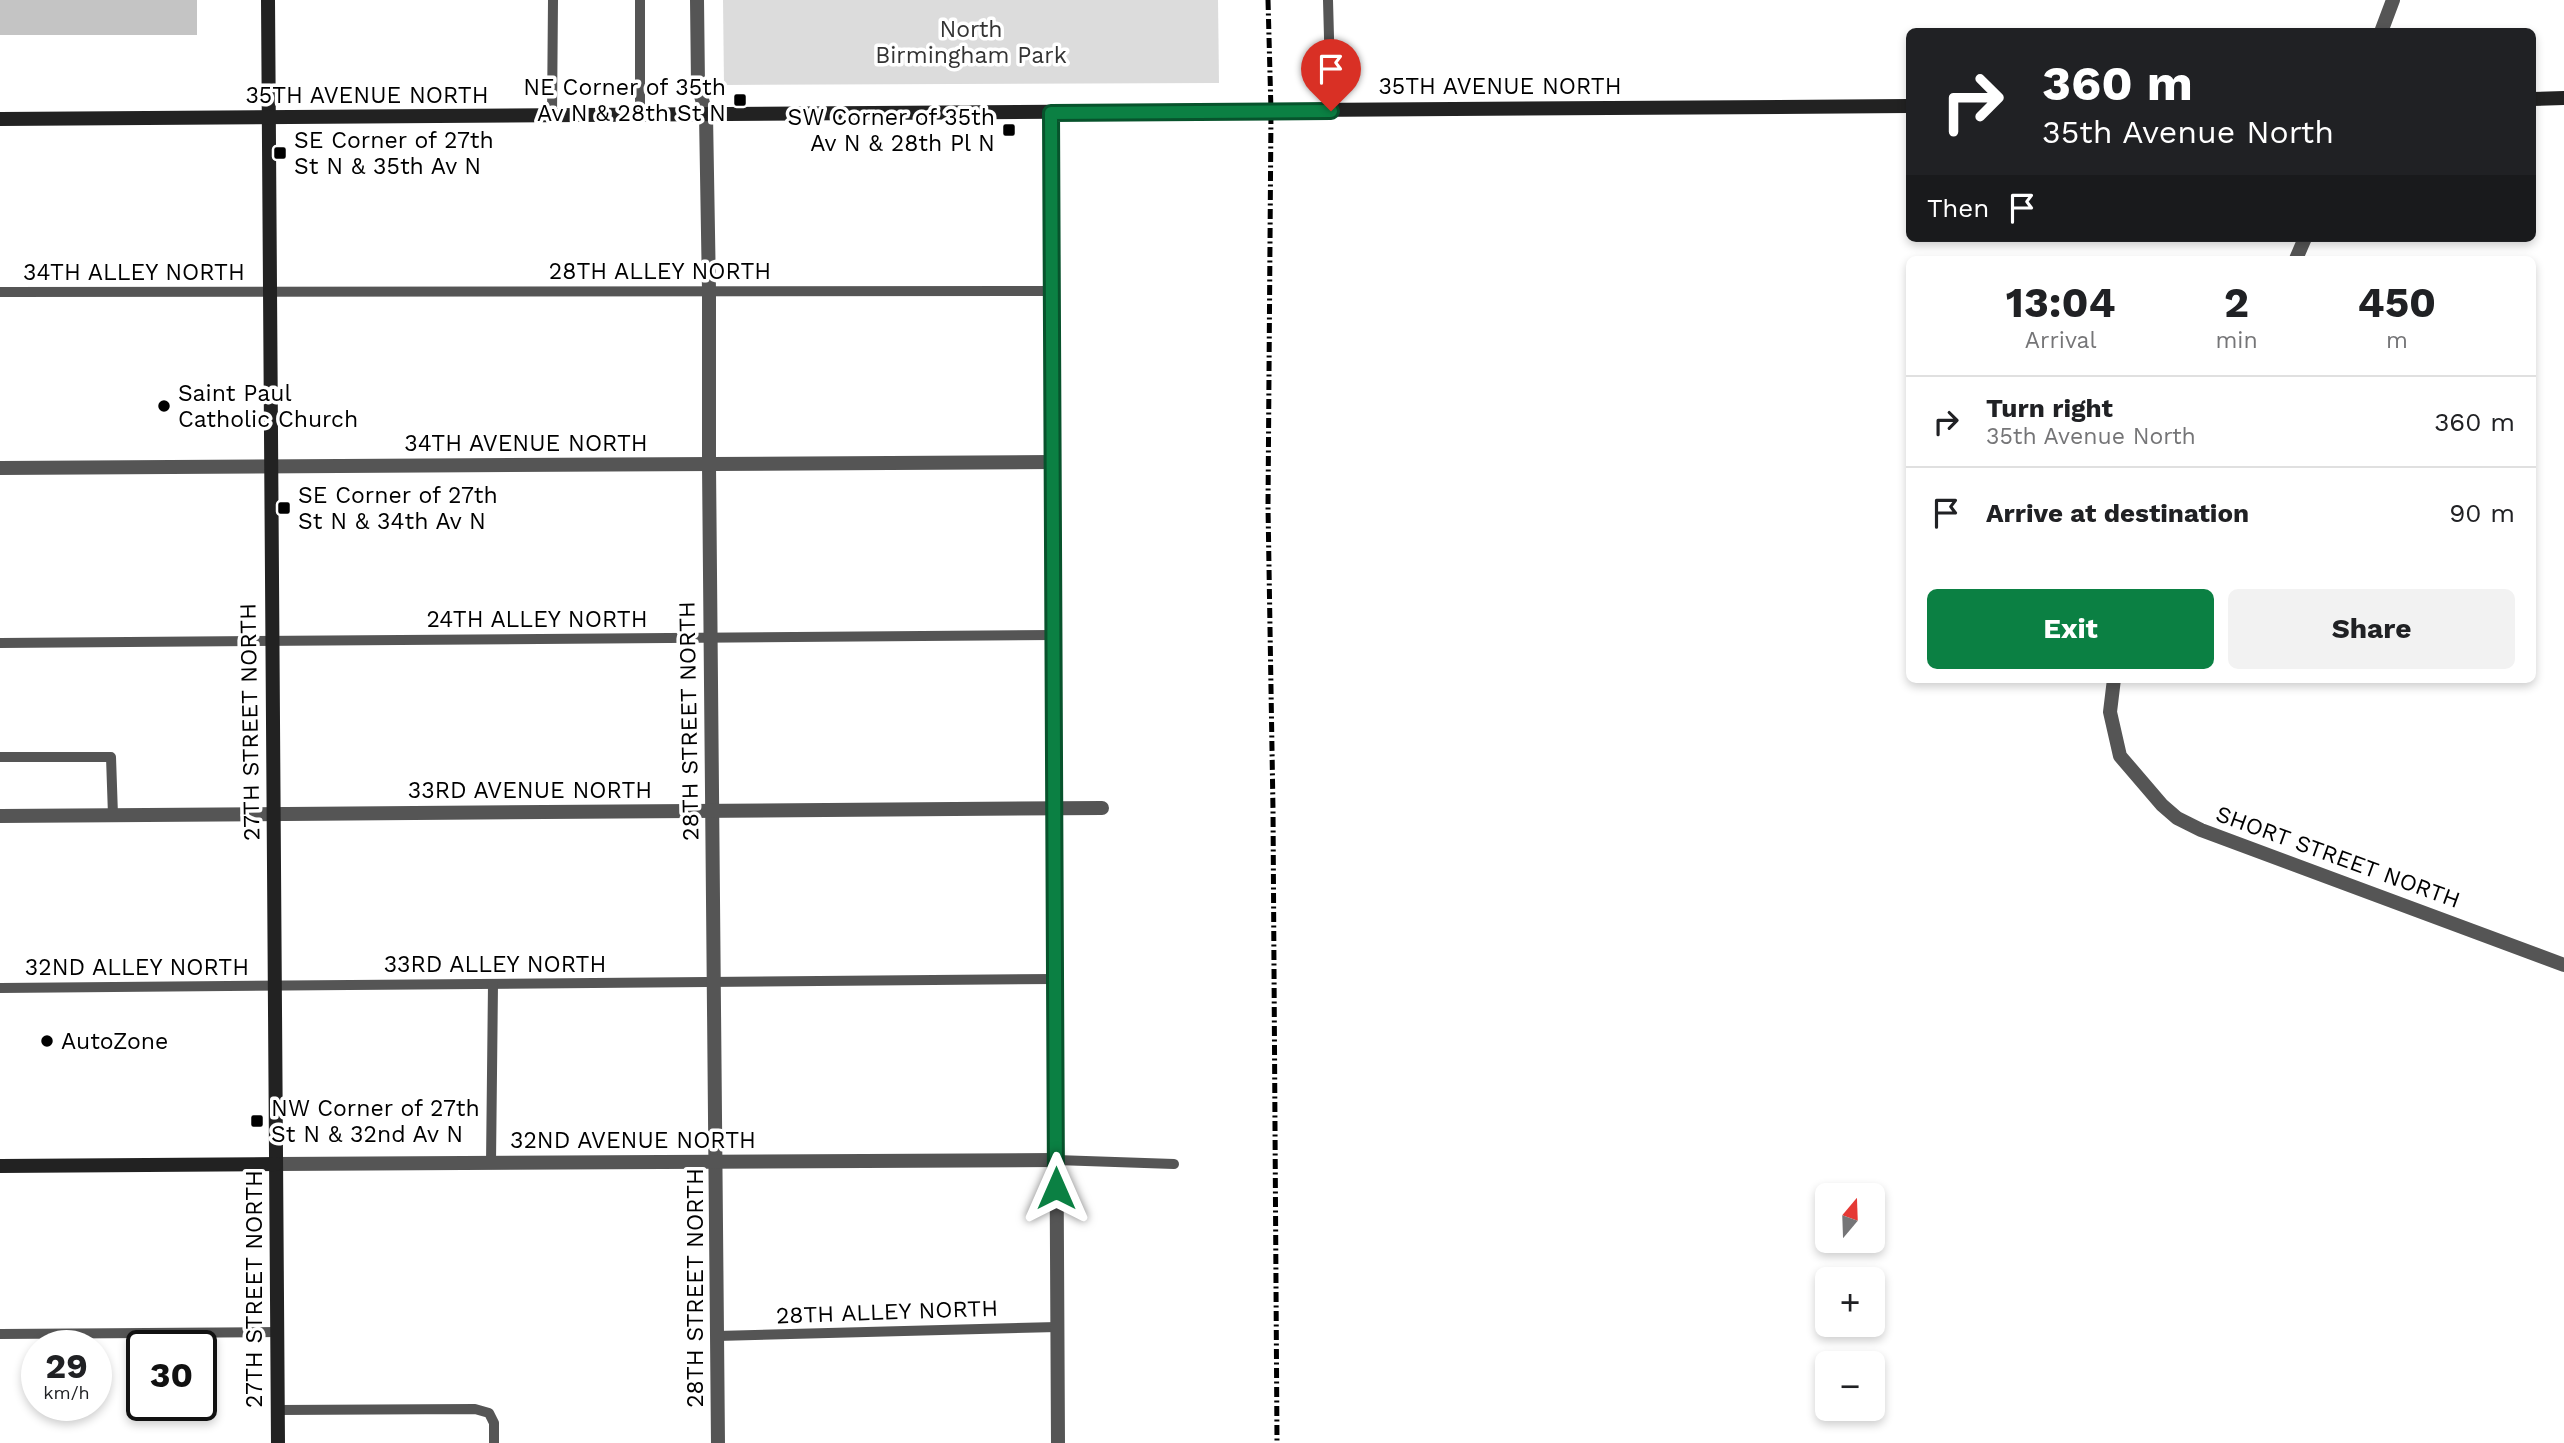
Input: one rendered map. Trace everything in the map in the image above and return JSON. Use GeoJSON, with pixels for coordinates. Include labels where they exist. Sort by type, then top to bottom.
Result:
{"type":"FeatureCollection","features":[{"type":"Feature","properties":{"kind":"street","name":"27TH STREET NORTH"},"geometry":{"type":"LineString","coordinates":[[268,0],[278,1443]]}},
{"type":"Feature","properties":{"kind":"street","name":"28TH STREET NORTH"},"geometry":{"type":"LineString","coordinates":[[697,0],[698,83],[706,115],[709,291],[718,1443]]}},
{"type":"Feature","properties":{"kind":"street"},"geometry":{"type":"LineString","coordinates":[[2382,28],[2393,0]]}},
{"type":"Feature","properties":{"kind":"street"},"geometry":{"type":"LineString","coordinates":[[2536,99],[2564,98]]}},
{"type":"Feature","properties":{"kind":"street","name":"35TH AVENUE NORTH"},"geometry":{"type":"LineString","coordinates":[[0,119],[1906,106]]}},
{"type":"Feature","properties":{"kind":"street"},"geometry":{"type":"LineString","coordinates":[[1051,113],[1058,1443]]}},
{"type":"Feature","properties":{"kind":"street","name":"34TH AVENUE NORTH"},"geometry":{"type":"LineString","coordinates":[[0,468],[1053,462]]}},
{"type":"Feature","properties":{"kind":"street","name":"SHORT STREET NORTH"},"geometry":{"type":"LineString","coordinates":[[2114,683],[2110,712],[2120,757],[2177,818],[2201,830],[2564,965]]}},
{"type":"Feature","properties":{"kind":"street","name":"33RD AVENUE NORTH"},"geometry":{"type":"LineString","coordinates":[[0,816],[1102,808]]}},
{"type":"Feature","properties":{"kind":"street","name":"32ND AVENUE NORTH"},"geometry":{"type":"LineString","coordinates":[[0,1166],[1056,1160]]}},
{"type":"Feature","properties":{"kind":"lane"},"geometry":{"type":"LineString","coordinates":[[552,116],[553,0]]}},
{"type":"Feature","properties":{"kind":"lane"},"geometry":{"type":"LineString","coordinates":[[640,0],[640,115]]}},
{"type":"Feature","properties":{"kind":"lane"},"geometry":{"type":"LineString","coordinates":[[1328,0],[1331,111]]}},
{"type":"Feature","properties":{"kind":"lane","name":"28TH ALLEY NORTH"},"geometry":{"type":"LineString","coordinates":[[269,291],[1052,291]]}},
{"type":"Feature","properties":{"kind":"lane","name":"34TH ALLEY NORTH"},"geometry":{"type":"LineString","coordinates":[[0,292],[269,291]]}},
{"type":"Feature","properties":{"kind":"lane","name":"24TH ALLEY NORTH"},"geometry":{"type":"LineString","coordinates":[[272,640],[1054,635]]}},
{"type":"Feature","properties":{"kind":"lane"},"geometry":{"type":"LineString","coordinates":[[0,643],[272,640]]}},
{"type":"Feature","properties":{"kind":"lane"},"geometry":{"type":"LineString","coordinates":[[0,757],[111,757],[113,815]]}},
{"type":"Feature","properties":{"kind":"lane"},"geometry":{"type":"LineString","coordinates":[[715,982],[1055,979]]}},
{"type":"Feature","properties":{"kind":"lane","name":"33RD ALLEY NORTH"},"geometry":{"type":"LineString","coordinates":[[275,985],[715,982]]}},
{"type":"Feature","properties":{"kind":"lane"},"geometry":{"type":"LineString","coordinates":[[491,1163],[493,984]]}},
{"type":"Feature","properties":{"kind":"lane","name":"32ND ALLEY NORTH"},"geometry":{"type":"LineString","coordinates":[[0,988],[275,985]]}},
{"type":"Feature","properties":{"kind":"lane"},"geometry":{"type":"LineString","coordinates":[[1056,1160],[1174,1164]]}},
{"type":"Feature","properties":{"kind":"lane","name":"28TH ALLEY NORTH"},"geometry":{"type":"LineString","coordinates":[[717,1336],[1057,1326]]}},
{"type":"Feature","properties":{"kind":"lane"},"geometry":{"type":"LineString","coordinates":[[0,1334],[278,1332]]}},
{"type":"Feature","properties":{"kind":"lane"},"geometry":{"type":"LineString","coordinates":[[278,1410],[475,1409],[489,1413],[494,1423],[494,1443]]}},
{"type":"Feature","properties":{"kind":"green space","name":"North Birmingham Park"},"geometry":{"type":"Polygon","coordinates":[[[723,0],[1218,0],[1219,83],[724,85],[723,0]]]}},
{"type":"Feature","properties":{"kind":"building"},"geometry":{"type":"Polygon","coordinates":[[[0,0],[197,0],[197,35],[0,35],[0,0]]]}},
{"type":"Feature","properties":{"kind":"railway"},"geometry":{"type":"LineString","coordinates":[[1268,0],[1271,111],[1268,506],[1277,1443]]}},
{"type":"Feature","properties":{"kind":"place","name":"NE Corner of 35th Av N & 28th St N"},"geometry":{"type":"Point","coordinates":[740,100]}},
{"type":"Feature","properties":{"kind":"place","name":"SW Corner of 35th Av N & 28th Pl N"},"geometry":{"type":"Point","coordinates":[1009,130]}},
{"type":"Feature","properties":{"kind":"place","name":"SE Corner of 27th St N & 35th Av N"},"geometry":{"type":"Point","coordinates":[280,153]}},
{"type":"Feature","properties":{"kind":"place","name":"Saint Paul Catholic Church"},"geometry":{"type":"Point","coordinates":[164,406]}},
{"type":"Feature","properties":{"kind":"place","name":"SE Corner of 27th St N & 34th Av N"},"geometry":{"type":"Point","coordinates":[284,508]}},
{"type":"Feature","properties":{"kind":"place","name":"AutoZone"},"geometry":{"type":"Point","coordinates":[47,1041]}},
{"type":"Feature","properties":{"kind":"place","name":"NW Corner of 27th St N & 32nd Av N"},"geometry":{"type":"Point","coordinates":[257,1121]}},
{"type":"Feature","properties":{"kind":"route"},"geometry":{"type":"LineString","coordinates":[[1056,1188],[1051,113],[1331,111]]}}]}
